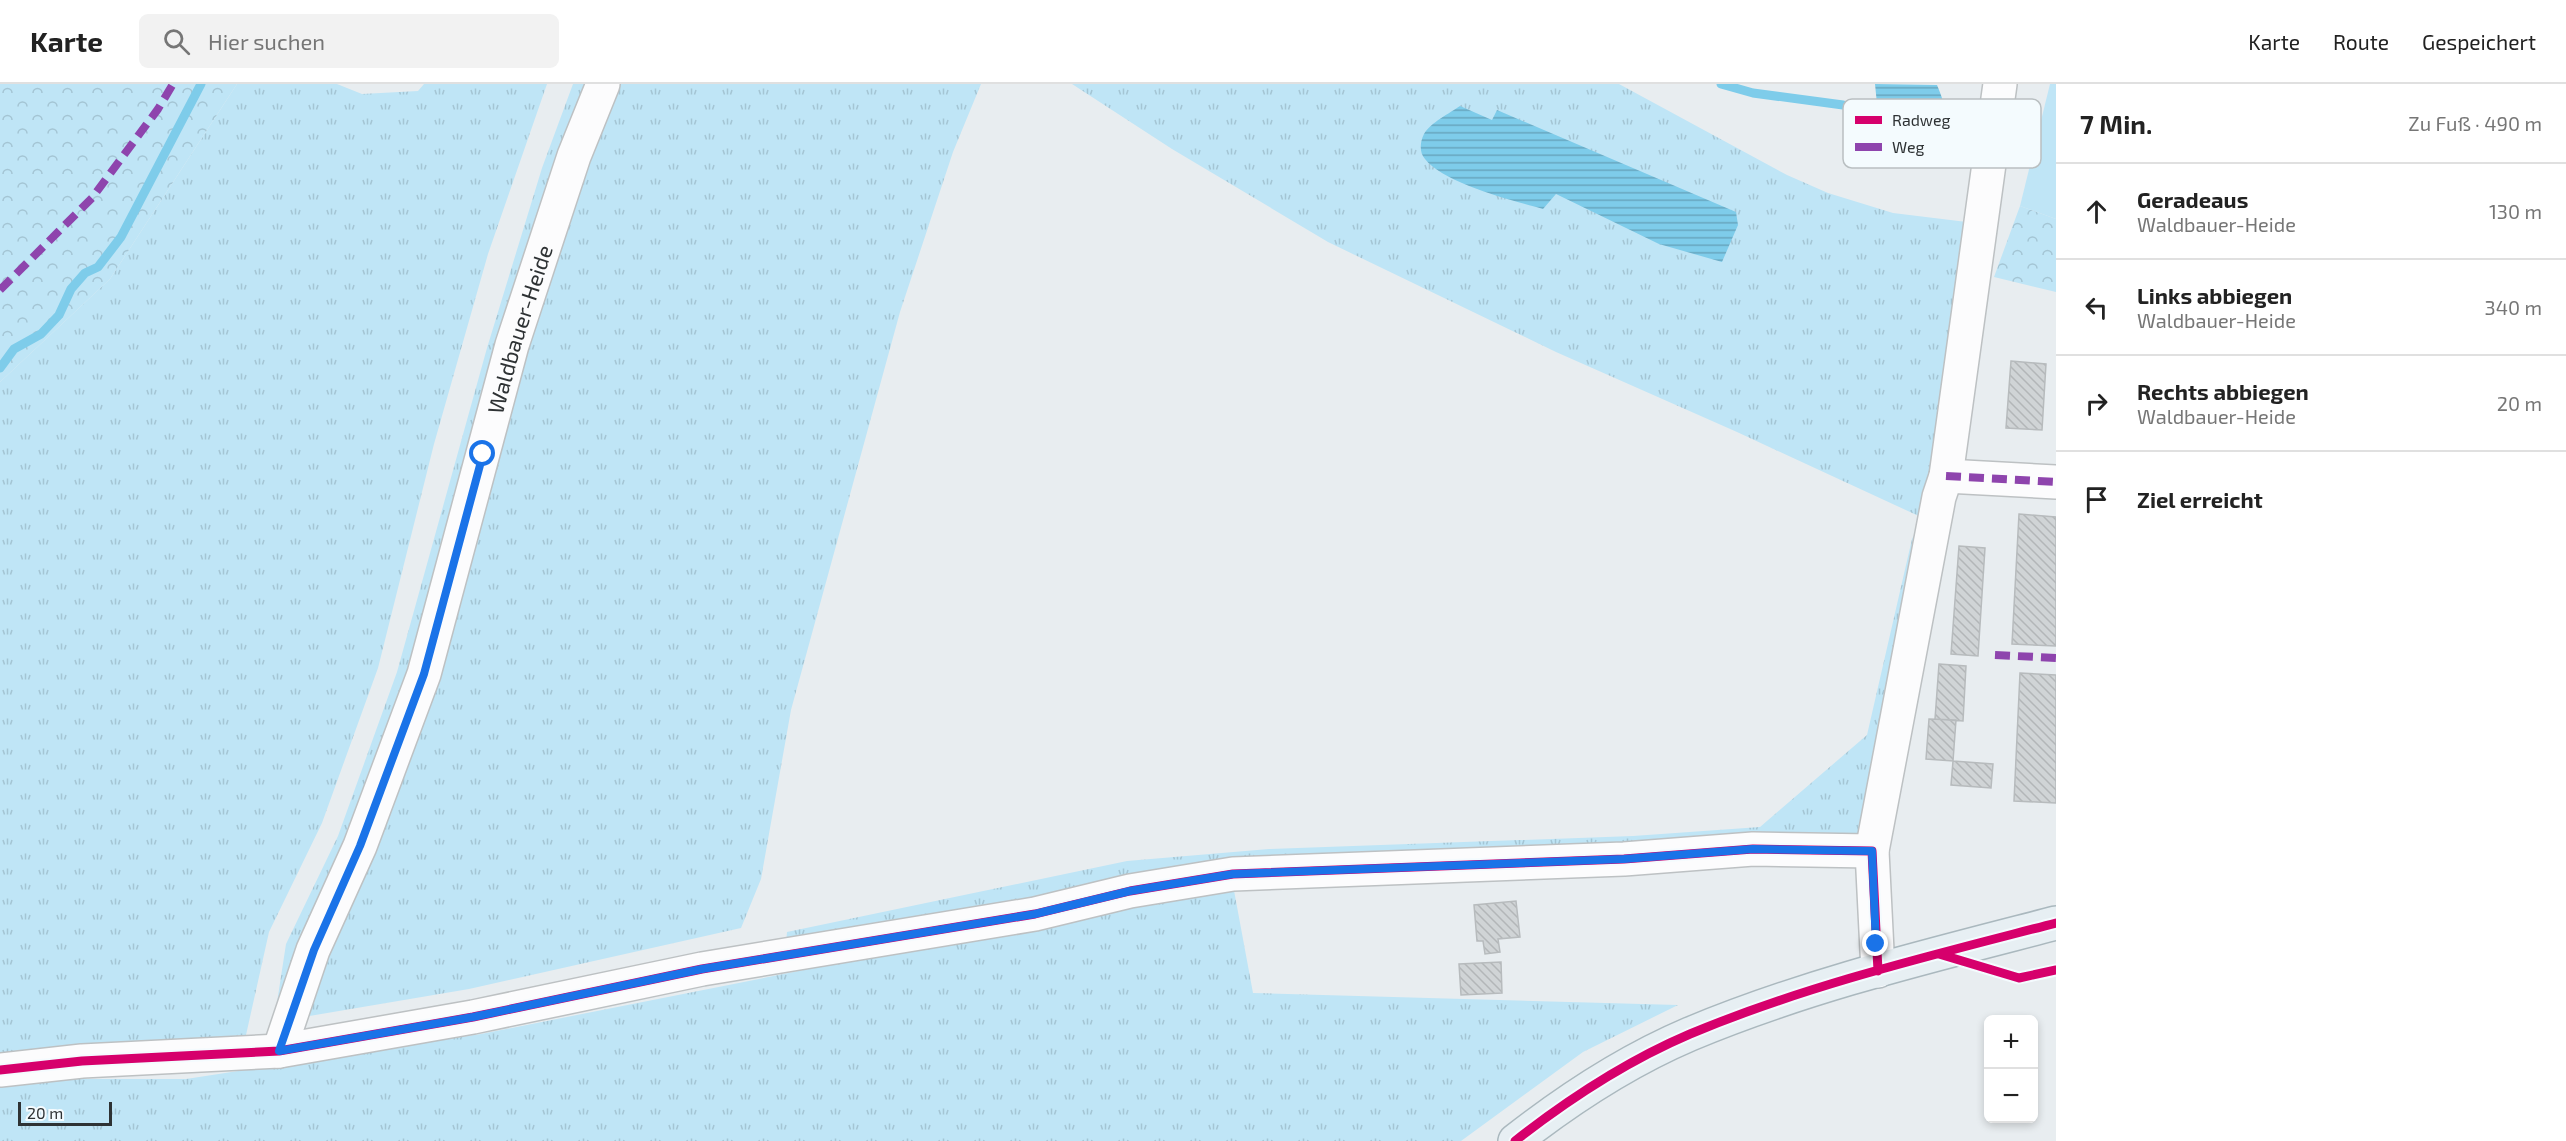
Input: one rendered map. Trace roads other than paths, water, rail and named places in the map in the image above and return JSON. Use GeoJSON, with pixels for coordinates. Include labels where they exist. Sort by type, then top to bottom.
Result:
{"type":"FeatureCollection","features":[{"type":"Feature","properties":{"kind":"main road"},"geometry":{"type":"LineString","coordinates":[[1515,1141],[1546,1116],[1614,1074],[1688,1035],[1772,1004],[1878,971],[2056,923]]}},
{"type":"Feature","properties":{"kind":"street","name":"Waldbauer-Heide"},"geometry":{"type":"LineString","coordinates":[[279,1051],[314,950],[360,846],[424,674],[512,345],[574,156],[603,84]]}},
{"type":"Feature","properties":{"kind":"street"},"geometry":{"type":"LineString","coordinates":[[1998,99],[2000,84]]}},
{"type":"Feature","properties":{"kind":"street"},"geometry":{"type":"LineString","coordinates":[[1878,971],[1872,851],[1939,497],[1946,476],[1988,168]]}},
{"type":"Feature","properties":{"kind":"street"},"geometry":{"type":"LineString","coordinates":[[1946,476],[2056,482]]}},
{"type":"Feature","properties":{"kind":"street"},"geometry":{"type":"LineString","coordinates":[[0,1070],[82,1061],[279,1051],[473,1017],[702,969],[1035,914],[1130,891],[1233,874],[1612,859],[1753,849],[1872,851]]}},
{"type":"Feature","properties":{"kind":"water"},"geometry":{"type":"Polygon","coordinates":[[[1875,84],[1937,85],[1942,99],[1876,99],[1875,84]]]}},
{"type":"Feature","properties":{"kind":"water"},"geometry":{"type":"Polygon","coordinates":[[[1460,106],[1492,120],[1497,110],[1736,212],[1738,225],[1722,262],[1659,244],[1556,194],[1543,209],[1480,190],[1447,176],[1425,159],[1421,144],[1424,134],[1431,126],[1460,106]]]}},
{"type":"Feature","properties":{"kind":"waterway"},"geometry":{"type":"LineString","coordinates":[[0,368],[14,349],[41,334],[59,315],[71,289],[85,273],[98,267],[121,237],[201,84]]}},
{"type":"Feature","properties":{"kind":"waterway"},"geometry":{"type":"LineString","coordinates":[[1721,84],[1753,93],[1843,105]]}}]}
